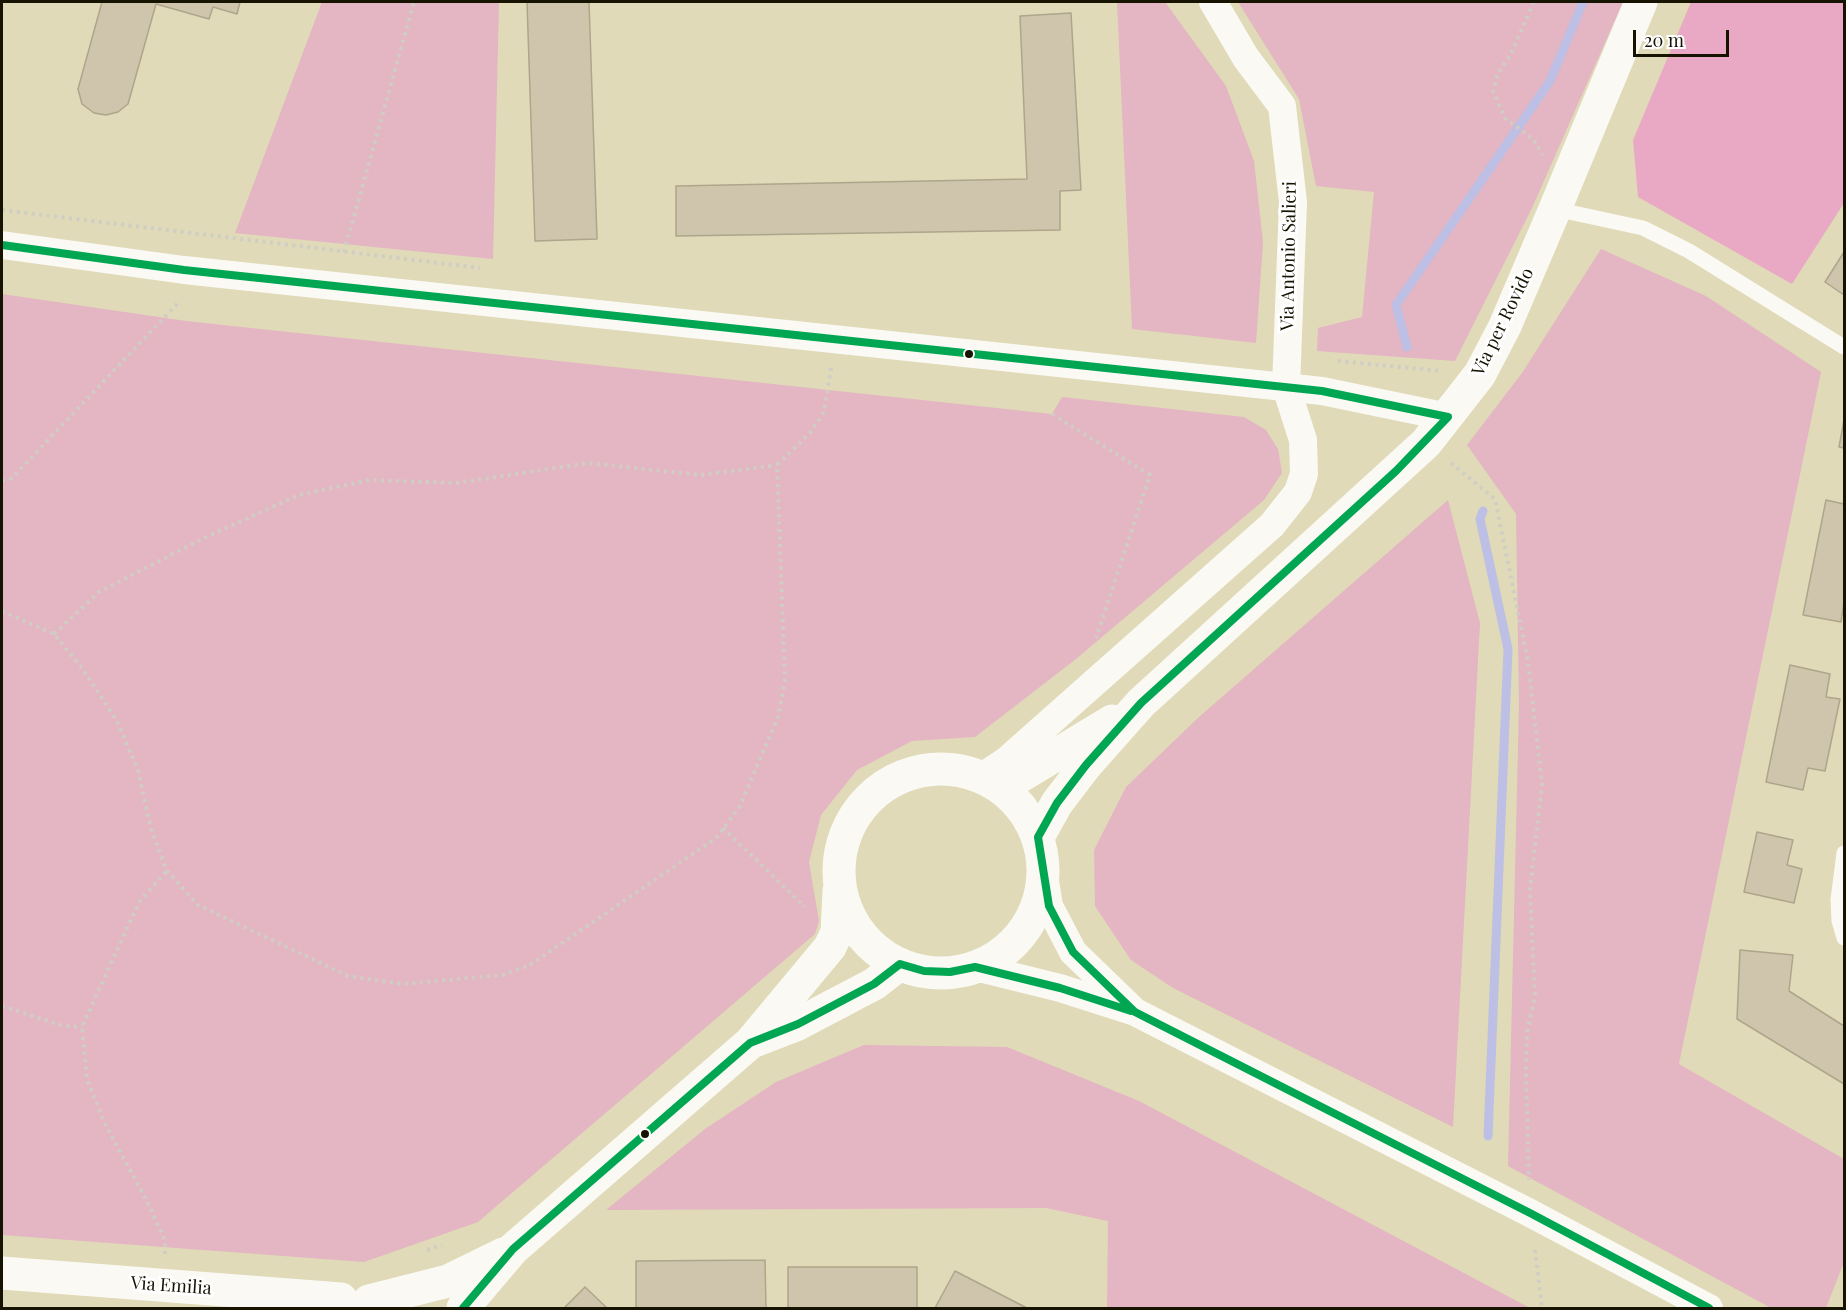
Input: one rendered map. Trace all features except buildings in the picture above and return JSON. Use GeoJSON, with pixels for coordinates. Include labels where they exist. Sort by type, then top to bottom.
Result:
{"type":"FeatureCollection","features":[{"type":"Feature","properties":{"kind":"street","name":"Via Antonio Salieri"},"geometry":{"type":"LineString","coordinates":[[1213,2],[1246,58],[1282,106],[1293,202],[1286,387]]}},
{"type":"Feature","properties":{"kind":"street","name":"Via per Rovido"},"geometry":{"type":"LineString","coordinates":[[1038,837],[1057,803],[1141,703],[1426,442],[1480,374],[1504,326],[1555,209],[1641,2]]}},
{"type":"Feature","properties":{"kind":"street"},"geometry":{"type":"LineString","coordinates":[[2,245],[184,270],[1286,387],[1351,395],[1448,417]]}},
{"type":"Feature","properties":{"kind":"street"},"geometry":{"type":"LineString","coordinates":[[989,781],[1006,761],[1272,525],[1298,492],[1304,474],[1304,455],[1298,420],[1286,387]]}},
{"type":"Feature","properties":{"kind":"street","name":"Via per Rovido"},"geometry":{"type":"LineString","coordinates":[[989,781],[1021,776],[1141,703]]}},
{"type":"Feature","properties":{"kind":"street"},"geometry":{"type":"LineString","coordinates":[[463,1308],[513,1249],[750,1043],[830,947],[837,932],[841,850],[850,824],[866,802],[886,784],[911,773],[938,768],[966,771],[989,781],[1022,807],[1038,837],[1049,906],[1073,952],[1135,1012]]}},
{"type":"Feature","properties":{"kind":"street"},"geometry":{"type":"LineString","coordinates":[[839,877],[845,905],[858,929],[876,950],[900,964],[924,971],[950,972],[975,967],[1002,953],[1024,931],[1038,904],[1044,874]]}},
{"type":"Feature","properties":{"kind":"street"},"geometry":{"type":"LineString","coordinates":[[750,1043],[817,1014],[874,984],[900,964]]}},
{"type":"Feature","properties":{"kind":"street"},"geometry":{"type":"LineString","coordinates":[[975,967],[1060,988],[1135,1012],[1530,1213],[1709,1308]]}},
{"type":"Feature","properties":{"kind":"street"},"geometry":{"type":"LineString","coordinates":[[354,1304],[448,1281],[513,1249]]}},
{"type":"Feature","properties":{"kind":"street","name":"Via Emilia"},"geometry":{"type":"LineString","coordinates":[[2,1273],[354,1304]]}},
{"type":"Feature","properties":{"kind":"lane"},"geometry":{"type":"LineString","coordinates":[[1555,209],[1643,228],[1689,251],[1845,347]]}},
{"type":"Feature","properties":{"kind":"lane"},"geometry":{"type":"LineString","coordinates":[[1845,854],[1838,900],[1839,921],[1845,938]]}},
{"type":"Feature","properties":{"kind":"path"},"geometry":{"type":"LineString","coordinates":[[335,286],[414,2]]}},
{"type":"Feature","properties":{"kind":"path"},"geometry":{"type":"LineString","coordinates":[[1534,2],[1510,56],[1498,73],[1493,91],[1505,118],[1534,140]]}},
{"type":"Feature","properties":{"kind":"path"},"geometry":{"type":"LineString","coordinates":[[2,481],[12,478],[176,305],[184,270]]}},
{"type":"Feature","properties":{"kind":"path"},"geometry":{"type":"LineString","coordinates":[[54,634],[99,592],[206,537],[299,495],[370,480],[457,483],[588,463],[700,475],[777,465],[810,433],[824,412],[836,338]]}},
{"type":"Feature","properties":{"kind":"path"},"geometry":{"type":"LineString","coordinates":[[1052,414],[1150,475],[1095,641]]}},
{"type":"Feature","properties":{"kind":"path"},"geometry":{"type":"LineString","coordinates":[[1426,442],[1495,499],[1528,661],[1542,783],[1530,889],[1535,997],[1527,1032],[1526,1073],[1530,1213],[1542,1308]]}},
{"type":"Feature","properties":{"kind":"path"},"geometry":{"type":"LineString","coordinates":[[2,611],[54,634],[82,668],[117,721],[138,770],[151,829],[167,871],[198,904],[348,976],[403,984],[457,981],[502,975],[530,965],[716,838],[740,806],[778,717],[785,681],[777,465]]}},
{"type":"Feature","properties":{"kind":"path"},"geometry":{"type":"LineString","coordinates":[[723,828],[811,913]]}},
{"type":"Feature","properties":{"kind":"path"},"geometry":{"type":"LineString","coordinates":[[165,1256],[165,1241],[148,1203],[105,1124],[87,1079],[82,1027],[139,902],[167,871]]}},
{"type":"Feature","properties":{"kind":"path"},"geometry":{"type":"LineString","coordinates":[[2,1006],[63,1026],[82,1027]]}},
{"type":"Feature","properties":{"kind":"path"},"geometry":{"type":"LineString","coordinates":[[421,1252],[443,1244]]}},
{"type":"Feature","properties":{"kind":"path"},"geometry":{"type":"LineString","coordinates":[[153,1255],[177,1257]]}},
{"type":"Feature","properties":{"kind":"shaded area"},"geometry":{"type":"Polygon","coordinates":[[[322,2],[499,2],[493,259],[235,233],[322,2]]]}},
{"type":"Feature","properties":{"kind":"shaded area"},"geometry":{"type":"Polygon","coordinates":[[[1117,2],[1165,2],[1226,86],[1254,161],[1263,242],[1256,343],[1132,329],[1117,2]]]}},
{"type":"Feature","properties":{"kind":"shaded area"},"geometry":{"type":"Polygon","coordinates":[[[1238,2],[1623,2],[1532,208],[1455,361],[1317,351],[1318,328],[1362,317],[1374,192],[1316,186],[1299,99],[1238,2]]]}},
{"type":"Feature","properties":{"kind":"shaded area"},"geometry":{"type":"Polygon","coordinates":[[[1691,2],[1844,2],[1844,203],[1792,284],[1638,197],[1633,140],[1691,2]]]}},
{"type":"Feature","properties":{"kind":"shaded area"},"geometry":{"type":"Polygon","coordinates":[[[1601,249],[1706,296],[1821,372],[1679,1064],[1844,1159],[1844,1262],[1826,1308],[1771,1308],[1508,1166],[1519,704],[1516,514],[1467,445],[1522,373],[1601,249]]]}},
{"type":"Feature","properties":{"kind":"shaded area"},"geometry":{"type":"Polygon","coordinates":[[[2,294],[186,321],[1052,414],[1062,397],[1244,417],[1266,430],[1278,449],[1282,473],[1264,500],[1076,659],[975,737],[912,741],[857,770],[821,815],[809,862],[819,921],[815,934],[478,1222],[364,1262],[2,1235],[2,294]]]}},
{"type":"Feature","properties":{"kind":"shaded area"},"geometry":{"type":"Polygon","coordinates":[[[1448,500],[1480,623],[1453,1127],[1173,988],[1131,960],[1095,906],[1094,850],[1126,787],[1199,717],[1448,500]]]}},
{"type":"Feature","properties":{"kind":"shaded area"},"geometry":{"type":"Polygon","coordinates":[[[864,1045],[1007,1047],[1139,1101],[1530,1308],[1107,1308],[1108,1221],[1046,1208],[606,1210],[705,1129],[776,1082],[864,1045]]]}},
{"type":"Feature","properties":{"kind":"waterway"},"geometry":{"type":"LineString","coordinates":[[1407,347],[1396,305],[1550,81],[1583,2]]}},
{"type":"Feature","properties":{"kind":"waterway"},"geometry":{"type":"LineString","coordinates":[[1483,511],[1480,519],[1508,649],[1488,1136]]}},
{"type":"Feature","properties":{"kind":"transit line"},"geometry":{"type":"LineString","coordinates":[[2,245],[184,270],[1322,391],[1448,417],[1396,471],[1141,703],[1086,765],[1057,803],[1038,837],[1049,906],[1073,952],[1135,1012],[1530,1213],[1709,1308]]}},
{"type":"Feature","properties":{"kind":"transit line"},"geometry":{"type":"LineString","coordinates":[[463,1308],[513,1249],[750,1043],[798,1024],[874,984],[900,964],[924,971],[950,972],[975,967],[1060,988],[1131,1011]]}}]}
